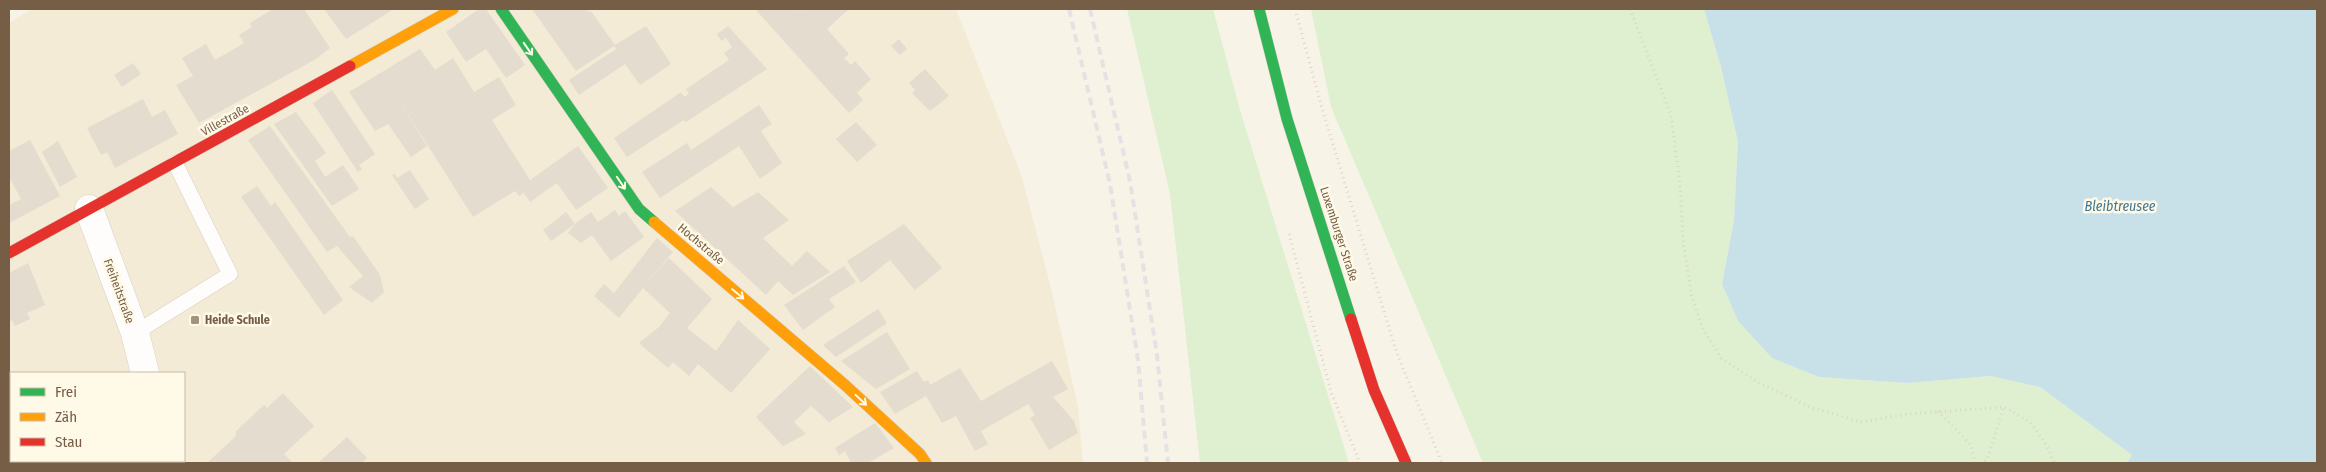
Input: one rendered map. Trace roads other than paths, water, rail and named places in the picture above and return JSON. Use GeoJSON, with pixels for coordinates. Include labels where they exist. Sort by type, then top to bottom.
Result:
{"type":"FeatureCollection","features":[{"type":"Feature","properties":{"kind":"street","name":"Villestraße"},"geometry":{"type":"LineString","coordinates":[[9,253],[453,9]]}},
{"type":"Feature","properties":{"kind":"street","name":"Hochstraße"},"geometry":{"type":"LineString","coordinates":[[500,9],[639,209],[845,385],[920,454],[926,463]]}},
{"type":"Feature","properties":{"kind":"street","name":"Luxemburger Straße"},"geometry":{"type":"LineString","coordinates":[[1259,9],[1287,119],[1374,390],[1406,463]]}},
{"type":"Feature","properties":{"kind":"street","name":"Freiheitstraße"},"geometry":{"type":"LineString","coordinates":[[89,209],[135,333],[144,372]]}},
{"type":"Feature","properties":{"kind":"lane"},"geometry":{"type":"LineString","coordinates":[[135,333],[230,274],[175,163]]}},
{"type":"Feature","properties":{"kind":"water","name":"Bleibtreusee"},"geometry":{"type":"Polygon","coordinates":[[[1704,9],[2317,9],[2317,463],[2127,463],[2132,455],[2040,387],[1991,376],[1907,383],[1819,377],[1772,358],[1738,321],[1722,284],[1734,220],[1738,142],[1721,67],[1704,9]]]}},
{"type":"Feature","properties":{"kind":"railway"},"geometry":{"type":"LineString","coordinates":[[1069,9],[1110,184],[1138,360],[1147,463]]}},
{"type":"Feature","properties":{"kind":"railway"},"geometry":{"type":"LineString","coordinates":[[1090,9],[1130,181],[1157,355],[1168,463]]}},
{"type":"Feature","properties":{"kind":"place","name":"Heide Schule"},"geometry":{"type":"Point","coordinates":[195,320]}}]}
